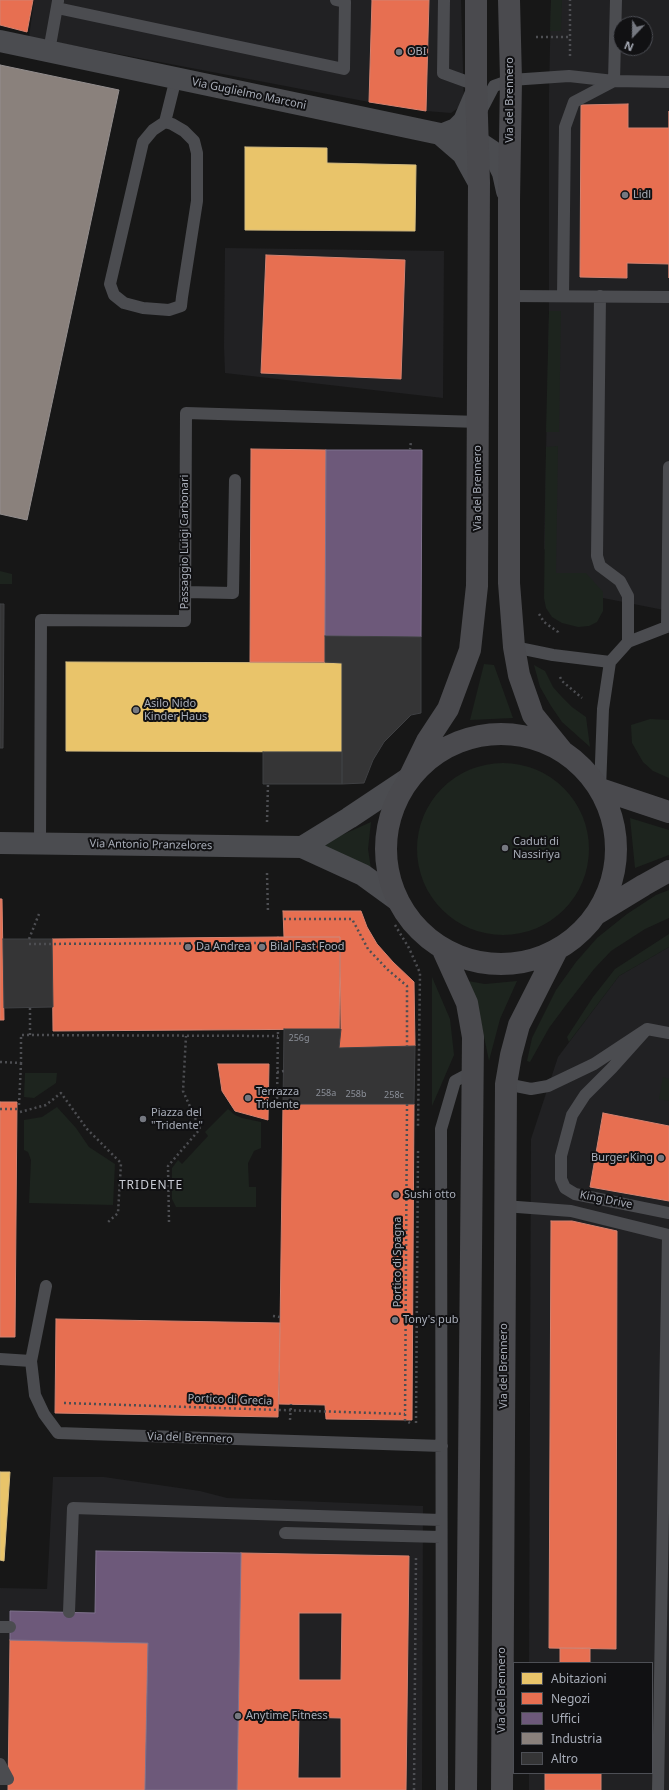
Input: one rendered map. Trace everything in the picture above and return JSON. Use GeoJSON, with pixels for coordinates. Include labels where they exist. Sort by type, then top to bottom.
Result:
{"type":"FeatureCollection","features":[{"type":"Feature","properties":{"kind":"main road","name":"Via del Brennero"},"geometry":{"type":"LineString","coordinates":[[409,778],[427,741],[448,709],[470,650],[477,586],[479,183],[476,89],[476,0]]}},
{"type":"Feature","properties":{"kind":"main road","name":"Via del Brennero"},"geometry":{"type":"LineString","coordinates":[[509,0],[511,80],[509,200],[509,583],[514,647],[519,675],[533,715],[563,752]]}},
{"type":"Feature","properties":{"kind":"main road"},"geometry":{"type":"LineString","coordinates":[[506,734],[536,739],[563,752],[580,765],[600,789],[608,806],[615,830],[617,858],[611,887],[598,913],[578,936],[556,952],[526,962],[498,965],[470,961],[443,950],[416,928],[396,899],[388,874],[385,847],[388,821],[397,799],[409,778],[433,756],[459,742],[485,735],[506,734]]}},
{"type":"Feature","properties":{"kind":"main road"},"geometry":{"type":"LineString","coordinates":[[600,789],[669,812]]}},
{"type":"Feature","properties":{"kind":"main road"},"geometry":{"type":"LineString","coordinates":[[598,913],[669,871]]}},
{"type":"Feature","properties":{"kind":"main road"},"geometry":{"type":"LineString","coordinates":[[443,950],[467,1004],[473,1037],[466,1790]]}},
{"type":"Feature","properties":{"kind":"main road","name":"Via del Brennero"},"geometry":{"type":"LineString","coordinates":[[502,1790],[508,1681],[504,1206],[506,1084],[511,1055],[519,1025],[556,952]]}},
{"type":"Feature","properties":{"kind":"street","name":"Via Guglielmo Marconi"},"geometry":{"type":"LineString","coordinates":[[0,41],[441,135]]}},
{"type":"Feature","properties":{"kind":"street"},"geometry":{"type":"LineString","coordinates":[[441,135],[456,129],[464,121],[476,89]]}},
{"type":"Feature","properties":{"kind":"street","name":"Via del Brennero"},"geometry":{"type":"LineString","coordinates":[[441,135],[478,142],[493,152],[504,173],[509,200]]}},
{"type":"Feature","properties":{"kind":"street","name":"Via del Brennero"},"geometry":{"type":"LineString","coordinates":[[441,135],[463,154],[479,183]]}},
{"type":"Feature","properties":{"kind":"street"},"geometry":{"type":"LineString","coordinates":[[302,846],[349,818],[409,778]]}},
{"type":"Feature","properties":{"kind":"street","name":"Via Antonio Pranzelores"},"geometry":{"type":"LineString","coordinates":[[0,843],[302,846],[363,875],[396,899]]}},
{"type":"Feature","properties":{"kind":"lane"},"geometry":{"type":"LineString","coordinates":[[50,51],[58,4],[344,69],[345,2],[336,0]]}},
{"type":"Feature","properties":{"kind":"lane"},"geometry":{"type":"LineString","coordinates":[[444,0],[443,72],[476,89]]}},
{"type":"Feature","properties":{"kind":"lane"},"geometry":{"type":"LineString","coordinates":[[614,81],[616,0]]}},
{"type":"Feature","properties":{"kind":"lane"},"geometry":{"type":"LineString","coordinates":[[477,119],[494,86],[511,80],[569,76],[614,81],[669,82]]}},
{"type":"Feature","properties":{"kind":"lane"},"geometry":{"type":"LineString","coordinates":[[165,122],[184,131],[194,141],[197,153],[197,201],[182,296],[180,306],[169,310],[143,308],[124,303],[114,295],[110,284],[143,142],[153,130],[165,122],[176,78]]}},
{"type":"Feature","properties":{"kind":"lane"},"geometry":{"type":"LineString","coordinates":[[563,296],[565,127],[574,102],[614,81]]}},
{"type":"Feature","properties":{"kind":"lane"},"geometry":{"type":"LineString","coordinates":[[509,296],[669,297]]}},
{"type":"Feature","properties":{"kind":"lane"},"geometry":{"type":"LineString","coordinates":[[600,296],[597,556],[600,566],[620,581],[628,596],[628,642]]}},
{"type":"Feature","properties":{"kind":"lane","name":"Passaggio Luigi Carbonari"},"geometry":{"type":"LineString","coordinates":[[40,843],[41,620],[185,621],[186,413],[479,422]]}},
{"type":"Feature","properties":{"kind":"lane"},"geometry":{"type":"LineString","coordinates":[[600,789],[603,709],[610,662],[628,642],[668,626],[669,467]]}},
{"type":"Feature","properties":{"kind":"lane"},"geometry":{"type":"LineString","coordinates":[[185,592],[233,593],[235,480]]}},
{"type":"Feature","properties":{"kind":"lane"},"geometry":{"type":"LineString","coordinates":[[514,647],[553,655],[610,662]]}},
{"type":"Feature","properties":{"kind":"lane"},"geometry":{"type":"LineString","coordinates":[[506,1084],[531,1089],[548,1086],[594,1064],[647,1029],[669,1033]]}},
{"type":"Feature","properties":{"kind":"lane","name":"King Drive"},"geometry":{"type":"LineString","coordinates":[[647,1029],[585,1095],[572,1115],[561,1156],[561,1179],[565,1188],[575,1194],[669,1213]]}},
{"type":"Feature","properties":{"kind":"lane"},"geometry":{"type":"LineString","coordinates":[[442,1790],[441,1129],[455,1081],[472,1072]]}},
{"type":"Feature","properties":{"kind":"lane"},"geometry":{"type":"LineString","coordinates":[[504,1206],[571,1211],[669,1234],[656,1684],[658,1790]]}},
{"type":"Feature","properties":{"kind":"lane"},"geometry":{"type":"LineString","coordinates":[[0,1359],[31,1361],[46,1286]]}},
{"type":"Feature","properties":{"kind":"lane","name":"Via del Brennero"},"geometry":{"type":"LineString","coordinates":[[31,1361],[35,1395],[44,1414],[58,1433],[442,1446]]}},
{"type":"Feature","properties":{"kind":"lane"},"geometry":{"type":"LineString","coordinates":[[70,1612],[72,1508],[442,1520]]}},
{"type":"Feature","properties":{"kind":"lane"},"geometry":{"type":"LineString","coordinates":[[285,1533],[441,1537]]}},
{"type":"Feature","properties":{"kind":"lane"},"geometry":{"type":"LineString","coordinates":[[0,1764],[8,1780],[0,1779]]}},
{"type":"Feature","properties":{"kind":"path"},"geometry":{"type":"LineString","coordinates":[[569,76],[570,0]]}},
{"type":"Feature","properties":{"kind":"path"},"geometry":{"type":"LineString","coordinates":[[536,37],[570,37]]}},
{"type":"Feature","properties":{"kind":"path"},"geometry":{"type":"LineString","coordinates":[[558,675],[562,682],[586,701]]}},
{"type":"Feature","properties":{"kind":"path"},"geometry":{"type":"LineString","coordinates":[[267,824],[268,784]]}},
{"type":"Feature","properties":{"kind":"path"},"geometry":{"type":"LineString","coordinates":[[267,868],[268,913]]}},
{"type":"Feature","properties":{"kind":"path"},"geometry":{"type":"LineString","coordinates":[[29,939],[40,914]]}},
{"type":"Feature","properties":{"kind":"path"},"geometry":{"type":"LineString","coordinates":[[284,919],[352,918],[368,949],[388,970],[407,986],[407,1046]]}},
{"type":"Feature","properties":{"kind":"path"},"geometry":{"type":"LineString","coordinates":[[393,922],[409,948],[420,972],[418,1132]]}},
{"type":"Feature","properties":{"kind":"path"},"geometry":{"type":"LineString","coordinates":[[29,944],[278,943]]}},
{"type":"Feature","properties":{"kind":"path"},"geometry":{"type":"LineString","coordinates":[[30,1008],[30,1035]]}},
{"type":"Feature","properties":{"kind":"path"},"geometry":{"type":"LineString","coordinates":[[277,1104],[278,1029]]}},
{"type":"Feature","properties":{"kind":"path"},"geometry":{"type":"LineString","coordinates":[[19,1105],[21,1035],[278,1036]]}},
{"type":"Feature","properties":{"kind":"path"},"geometry":{"type":"LineString","coordinates":[[168,1222],[168,1166],[200,1129],[183,1092],[186,1036]]}},
{"type":"Feature","properties":{"kind":"path"},"geometry":{"type":"LineString","coordinates":[[0,1062],[21,1063]]}},
{"type":"Feature","properties":{"kind":"path"},"geometry":{"type":"LineString","coordinates":[[277,1072],[284,1071]]}},
{"type":"Feature","properties":{"kind":"path"},"geometry":{"type":"LineString","coordinates":[[0,1109],[20,1111],[46,1105],[61,1093],[87,1129],[121,1163],[118,1213],[107,1223]]}},
{"type":"Feature","properties":{"kind":"path","name":"Portico di Spagna"},"geometry":{"type":"LineString","coordinates":[[405,1420],[407,1104]]}},
{"type":"Feature","properties":{"kind":"path"},"geometry":{"type":"LineString","coordinates":[[416,1426],[418,1148]]}},
{"type":"Feature","properties":{"kind":"path"},"geometry":{"type":"LineString","coordinates":[[273,1316],[280,1317]]}},
{"type":"Feature","properties":{"kind":"path","name":"Portico di Grecia"},"geometry":{"type":"LineString","coordinates":[[63,1403],[405,1414]]}},
{"type":"Feature","properties":{"kind":"path"},"geometry":{"type":"LineString","coordinates":[[414,1790],[416,1549]]}},
{"type":"Feature","properties":{"kind":"shaded area"},"geometry":{"type":"Polygon","coordinates":[[[34,0],[461,0],[464,104],[451,113],[426,111],[369,102],[29,37],[34,0]]]}},
{"type":"Feature","properties":{"kind":"shaded area"},"geometry":{"type":"Polygon","coordinates":[[[551,0],[669,0],[669,611],[603,598],[570,588],[557,581],[544,548],[549,311],[549,93],[551,0]]]}},
{"type":"Feature","properties":{"kind":"shaded area"},"geometry":{"type":"Polygon","coordinates":[[[551,0],[562,0],[561,31],[550,31],[551,0]]]}},
{"type":"Feature","properties":{"kind":"shaded area"},"geometry":{"type":"Polygon","coordinates":[[[225,248],[444,251],[443,398],[225,373],[225,248]]]}},
{"type":"Feature","properties":{"kind":"shaded area"},"geometry":{"type":"Polygon","coordinates":[[[549,311],[561,311],[559,432],[546,432],[549,311]]]}},
{"type":"Feature","properties":{"kind":"shaded area"},"geometry":{"type":"Polygon","coordinates":[[[558,446],[556,573],[586,573],[603,592],[603,611],[597,622],[589,626],[578,627],[562,623],[552,617],[546,608],[544,598],[546,447],[558,446]]]}},
{"type":"Feature","properties":{"kind":"shaded area"},"geometry":{"type":"Polygon","coordinates":[[[0,571],[12,574],[12,584],[0,584],[0,571]]]}},
{"type":"Feature","properties":{"kind":"shaded area"},"geometry":{"type":"Polygon","coordinates":[[[484,664],[494,665],[513,718],[470,720],[484,664]]]}},
{"type":"Feature","properties":{"kind":"shaded area"},"geometry":{"type":"Polygon","coordinates":[[[534,665],[545,671],[553,687],[561,696],[572,707],[586,717],[590,747],[562,722],[551,706],[540,687],[534,665]]]}},
{"type":"Feature","properties":{"kind":"shaded area"},"geometry":{"type":"Polygon","coordinates":[[[650,719],[669,720],[669,778],[653,771],[643,762],[632,743],[631,725],[650,719]]]}},
{"type":"Feature","properties":{"kind":"shaded area"},"geometry":{"type":"Polygon","coordinates":[[[495,763],[511,763],[528,766],[544,773],[558,782],[570,794],[579,808],[586,824],[589,849],[588,866],[583,882],[570,904],[558,916],[544,925],[528,932],[511,935],[495,935],[478,932],[462,925],[448,916],[436,904],[427,890],[420,874],[417,857],[417,841],[420,824],[427,808],[436,794],[448,782],[462,773],[478,766],[495,763]]]}},
{"type":"Feature","properties":{"kind":"shaded area"},"geometry":{"type":"Polygon","coordinates":[[[630,818],[669,830],[669,855],[635,868],[630,818]]]}},
{"type":"Feature","properties":{"kind":"shaded area"},"geometry":{"type":"Polygon","coordinates":[[[371,822],[368,849],[372,875],[308,846],[342,835],[371,822]]]}},
{"type":"Feature","properties":{"kind":"shaded area"},"geometry":{"type":"Polygon","coordinates":[[[669,890],[669,918],[645,929],[611,951],[594,969],[549,1028],[530,1062],[527,1061],[532,1038],[556,990],[576,962],[597,938],[627,914],[656,895],[669,890]]]}},
{"type":"Feature","properties":{"kind":"shaded area"},"geometry":{"type":"Polygon","coordinates":[[[669,934],[669,947],[619,976],[569,1042],[567,1037],[593,997],[615,969],[669,934]]]}},
{"type":"Feature","properties":{"kind":"shaded area"},"geometry":{"type":"Polygon","coordinates":[[[669,947],[669,1790],[529,1790],[529,1774],[653,1774],[653,1662],[529,1662],[531,1139],[558,1057],[619,976],[669,947]]]}},
{"type":"Feature","properties":{"kind":"shaded area"},"geometry":{"type":"Polygon","coordinates":[[[432,977],[450,1019],[454,1055],[432,1106],[432,977]]]}},
{"type":"Feature","properties":{"kind":"shaded area"},"geometry":{"type":"Polygon","coordinates":[[[468,981],[485,984],[517,981],[500,1019],[489,1061],[480,1017],[468,981]]]}},
{"type":"Feature","properties":{"kind":"shaded area"},"geometry":{"type":"Polygon","coordinates":[[[25,1073],[57,1073],[56,1083],[34,1098],[24,1097],[25,1073]]]}},
{"type":"Feature","properties":{"kind":"shaded area"},"geometry":{"type":"Polygon","coordinates":[[[663,1077],[669,1079],[669,1101],[659,1099],[663,1077]]]}},
{"type":"Feature","properties":{"kind":"shaded area"},"geometry":{"type":"Polygon","coordinates":[[[57,1107],[76,1128],[89,1147],[115,1164],[113,1205],[29,1203],[31,1160],[28,1152],[24,1150],[24,1120],[42,1117],[57,1107]]]}},
{"type":"Feature","properties":{"kind":"shaded area"},"geometry":{"type":"Polygon","coordinates":[[[228,1109],[235,1115],[242,1118],[261,1122],[261,1148],[254,1151],[248,1163],[249,1187],[256,1187],[256,1207],[176,1207],[172,1199],[172,1168],[178,1160],[182,1164],[208,1136],[205,1132],[228,1109]]]}},
{"type":"Feature","properties":{"kind":"shaded area"},"geometry":{"type":"Polygon","coordinates":[[[53,1477],[104,1477],[200,1491],[227,1498],[423,1506],[422,1790],[0,1790],[0,1588],[47,1589],[53,1477]]]}},
{"type":"Feature","properties":{"kind":"building: Abitazioni"},"geometry":{"type":"Polygon","coordinates":[[[245,147],[327,148],[327,163],[416,165],[415,231],[245,230],[245,147]]]}},
{"type":"Feature","properties":{"kind":"building: Abitazioni"},"geometry":{"type":"Polygon","coordinates":[[[66,662],[342,663],[342,752],[66,751],[66,662]]]}},
{"type":"Feature","properties":{"kind":"building: Abitazioni"},"geometry":{"type":"Polygon","coordinates":[[[0,1472],[10,1472],[4,1561],[0,1560],[0,1472]]]}},
{"type":"Feature","properties":{"kind":"building: Negozi"},"geometry":{"type":"Polygon","coordinates":[[[0,0],[33,0],[27,32],[0,25],[0,0]]]}},
{"type":"Feature","properties":{"kind":"building: Negozi","name":"OBI"},"geometry":{"type":"Polygon","coordinates":[[[372,0],[429,0],[426,111],[369,102],[372,0]]]}},
{"type":"Feature","properties":{"kind":"building: Negozi","name":"Lidl"},"geometry":{"type":"Polygon","coordinates":[[[628,104],[628,128],[669,128],[669,264],[627,263],[627,278],[580,277],[581,105],[628,104]]]}},
{"type":"Feature","properties":{"kind":"building: Negozi"},"geometry":{"type":"Polygon","coordinates":[[[266,255],[405,260],[401,379],[261,373],[266,255]]]}},
{"type":"Feature","properties":{"kind":"building: Negozi"},"geometry":{"type":"Polygon","coordinates":[[[251,449],[326,450],[325,662],[250,662],[251,449]]]}},
{"type":"Feature","properties":{"kind":"building: Negozi"},"geometry":{"type":"Polygon","coordinates":[[[0,899],[2,899],[4,1020],[0,1020],[0,899]]]}},
{"type":"Feature","properties":{"kind":"building: Negozi"},"geometry":{"type":"Polygon","coordinates":[[[283,911],[361,911],[367,927],[377,944],[414,982],[415,1046],[339,1048],[340,937],[284,937],[283,911]]]}},
{"type":"Feature","properties":{"kind":"building: Negozi"},"geometry":{"type":"Polygon","coordinates":[[[340,937],[341,1029],[53,1031],[52,939],[340,937]]]}},
{"type":"Feature","properties":{"kind":"building: Negozi","name":"Terrazza Tridente"},"geometry":{"type":"Polygon","coordinates":[[[218,1064],[269,1064],[268,1120],[235,1111],[222,1091],[218,1064]]]}},
{"type":"Feature","properties":{"kind":"building: Negozi"},"geometry":{"type":"Polygon","coordinates":[[[0,1102],[17,1102],[15,1337],[0,1337],[0,1102]]]}},
{"type":"Feature","properties":{"kind":"building: Negozi"},"geometry":{"type":"Polygon","coordinates":[[[283,1104],[414,1104],[412,1420],[326,1419],[325,1405],[279,1404],[283,1104]]]}},
{"type":"Feature","properties":{"kind":"building: Negozi"},"geometry":{"type":"Polygon","coordinates":[[[603,1113],[669,1126],[669,1201],[590,1187],[603,1113]]]}},
{"type":"Feature","properties":{"kind":"building: Negozi"},"geometry":{"type":"Polygon","coordinates":[[[551,1221],[572,1221],[617,1231],[616,1649],[549,1648],[551,1221]]]}},
{"type":"Feature","properties":{"kind":"building: Negozi"},"geometry":{"type":"Polygon","coordinates":[[[56,1319],[280,1323],[278,1417],[55,1413],[56,1319]]]}},
{"type":"Feature","properties":{"kind":"building: Negozi"},"geometry":{"type":"Polygon","coordinates":[[[241,1553],[409,1556],[406,1790],[237,1790],[241,1553]],[[299,1613],[299,1680],[341,1680],[342,1613],[299,1613]],[[299,1717],[298,1778],[341,1778],[341,1718],[299,1717]]]}},
{"type":"Feature","properties":{"kind":"building: Negozi"},"geometry":{"type":"Polygon","coordinates":[[[10,1640],[148,1643],[145,1790],[8,1790],[10,1640]]]}},
{"type":"Feature","properties":{"kind":"building: Negozi"},"geometry":{"type":"Polygon","coordinates":[[[560,1648],[590,1648],[590,1662],[560,1662],[560,1648]]]}},
{"type":"Feature","properties":{"kind":"building: Negozi"},"geometry":{"type":"Polygon","coordinates":[[[545,1774],[601,1774],[601,1790],[545,1790],[545,1774]]]}},
{"type":"Feature","properties":{"kind":"building: Uffici"},"geometry":{"type":"Polygon","coordinates":[[[326,450],[422,450],[421,637],[325,636],[326,450]]]}},
{"type":"Feature","properties":{"kind":"building: Uffici"},"geometry":{"type":"Polygon","coordinates":[[[96,1551],[241,1553],[237,1790],[145,1790],[148,1643],[10,1640],[10,1611],[95,1613],[96,1551]]]}},
{"type":"Feature","properties":{"kind":"building: Industria"},"geometry":{"type":"Polygon","coordinates":[[[0,65],[119,90],[27,520],[0,514],[0,65]]]}},
{"type":"Feature","properties":{"kind":"building: Altro"},"geometry":{"type":"Polygon","coordinates":[[[0,604],[4,604],[3,748],[0,748],[0,604]]]}},
{"type":"Feature","properties":{"kind":"building: Altro"},"geometry":{"type":"Polygon","coordinates":[[[325,636],[421,637],[421,713],[411,715],[384,742],[373,760],[364,783],[342,784],[342,663],[325,662],[325,636]]]}},
{"type":"Feature","properties":{"kind":"building: Altro"},"geometry":{"type":"Polygon","coordinates":[[[263,752],[342,752],[342,784],[263,784],[263,752]]]}},
{"type":"Feature","properties":{"kind":"building: Altro"},"geometry":{"type":"Polygon","coordinates":[[[3,939],[52,939],[53,1007],[4,1008],[3,939]]]}},
{"type":"Feature","properties":{"kind":"building: Altro"},"geometry":{"type":"Polygon","coordinates":[[[284,1029],[341,1029],[339,1048],[415,1046],[414,1104],[283,1104],[284,1029]]]}},
{"type":"Feature","properties":{"kind":"place","name":"OBI"},"geometry":{"type":"Point","coordinates":[399,52]}},
{"type":"Feature","properties":{"kind":"place","name":"Lidl"},"geometry":{"type":"Point","coordinates":[625,195]}},
{"type":"Feature","properties":{"kind":"place","name":"Asilo Nido Kinder Haus"},"geometry":{"type":"Point","coordinates":[136,710]}},
{"type":"Feature","properties":{"kind":"place","name":"Caduti di Nassiriya"},"geometry":{"type":"Point","coordinates":[505,848]}},
{"type":"Feature","properties":{"kind":"place","name":"Da Andrea"},"geometry":{"type":"Point","coordinates":[188,947]}},
{"type":"Feature","properties":{"kind":"place","name":"Bilal Fast Food"},"geometry":{"type":"Point","coordinates":[262,947]}},
{"type":"Feature","properties":{"kind":"place","name":"Terrazza Tridente"},"geometry":{"type":"Point","coordinates":[248,1098]}},
{"type":"Feature","properties":{"kind":"place","name":"Piazza del \"Tridente\""},"geometry":{"type":"Point","coordinates":[143,1119]}},
{"type":"Feature","properties":{"kind":"place","name":"Burger King"},"geometry":{"type":"Point","coordinates":[661,1158]}},
{"type":"Feature","properties":{"kind":"place","name":"Sushi otto"},"geometry":{"type":"Point","coordinates":[396,1195]}},
{"type":"Feature","properties":{"kind":"place","name":"Tony's pub"},"geometry":{"type":"Point","coordinates":[395,1320]}},
{"type":"Feature","properties":{"kind":"place","name":"Anytime Fitness"},"geometry":{"type":"Point","coordinates":[238,1716]}},
{"type":"Feature","properties":{"kind":"district","name":"TRIDENTE"},"geometry":{"type":"Point","coordinates":[151,1186]}}]}
